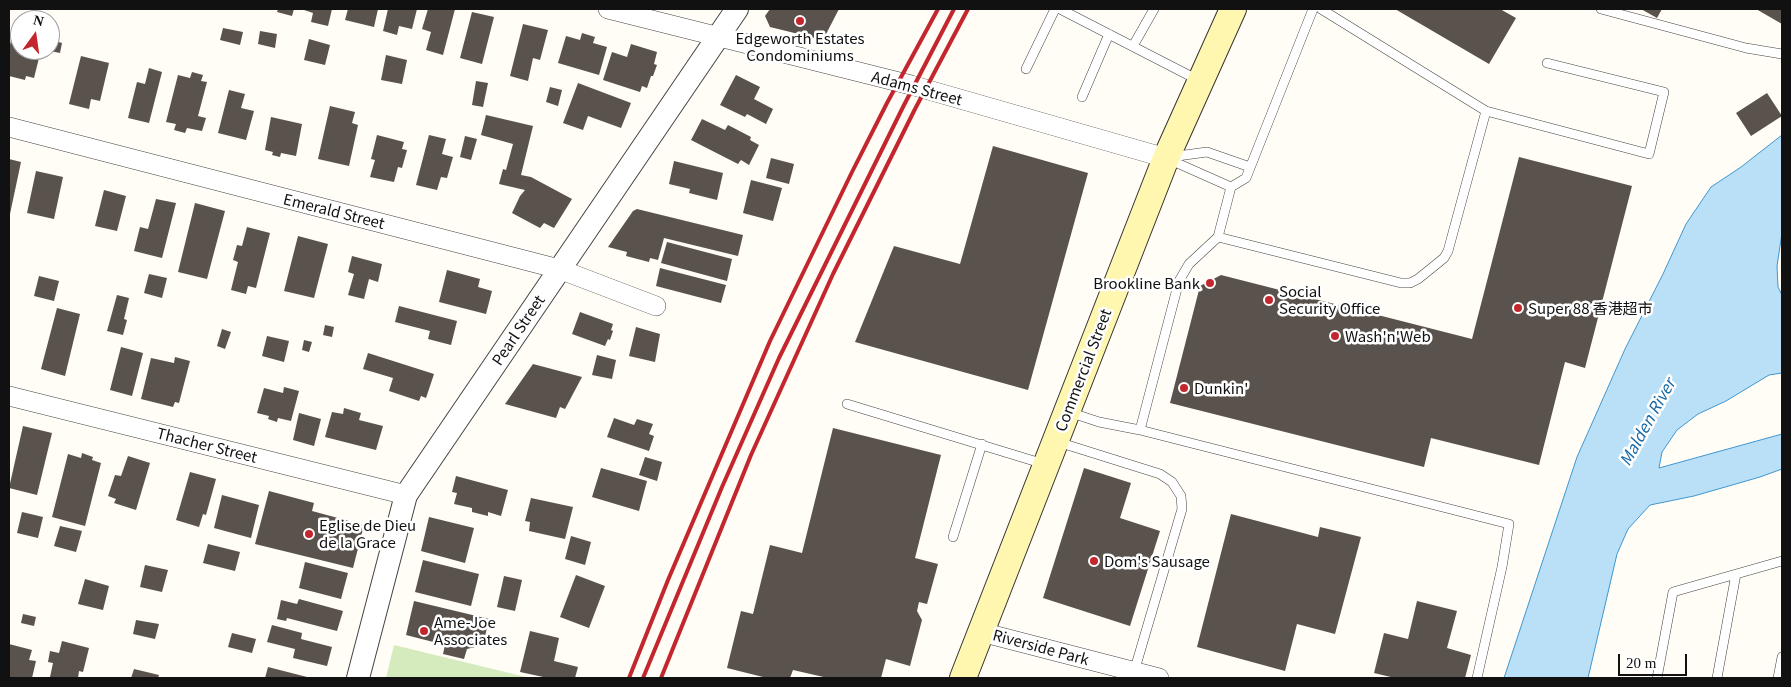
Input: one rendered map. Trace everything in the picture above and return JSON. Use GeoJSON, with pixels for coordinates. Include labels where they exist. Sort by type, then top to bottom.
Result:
{"type":"FeatureCollection","features":[{"type":"Feature","properties":{"kind":"main road","name":"Commercial Street"},"geometry":{"type":"LineString","coordinates":[[962,678],[1166,158],[1233,9]]}},
{"type":"Feature","properties":{"kind":"street","name":"Adams Street"},"geometry":{"type":"LineString","coordinates":[[608,9],[911,85],[1166,158]]}},
{"type":"Feature","properties":{"kind":"street","name":"Pearl Street"},"geometry":{"type":"LineString","coordinates":[[358,678],[406,495],[737,9]]}},
{"type":"Feature","properties":{"kind":"street","name":"Emerald Street"},"geometry":{"type":"LineString","coordinates":[[9,127],[559,269],[656,306]]}},
{"type":"Feature","properties":{"kind":"street","name":"Thacher Street"},"geometry":{"type":"LineString","coordinates":[[9,396],[406,495]]}},
{"type":"Feature","properties":{"kind":"street","name":"Riverside Park"},"geometry":{"type":"LineString","coordinates":[[981,632],[1147,676]]}},
{"type":"Feature","properties":{"kind":"lane"},"geometry":{"type":"LineString","coordinates":[[1026,69],[1055,9]]}},
{"type":"Feature","properties":{"kind":"lane"},"geometry":{"type":"LineString","coordinates":[[1060,9],[1200,81]]}},
{"type":"Feature","properties":{"kind":"lane"},"geometry":{"type":"LineString","coordinates":[[1133,46],[1154,9]]}},
{"type":"Feature","properties":{"kind":"lane"},"geometry":{"type":"LineString","coordinates":[[1140,430],[1179,281],[1189,264],[1218,237],[1231,188],[1246,178],[1313,9]]}},
{"type":"Feature","properties":{"kind":"lane"},"geometry":{"type":"LineString","coordinates":[[1321,9],[1486,111],[1649,154],[1664,92],[1547,63]]}},
{"type":"Feature","properties":{"kind":"lane"},"geometry":{"type":"LineString","coordinates":[[1601,9],[1746,48],[1782,54]]}},
{"type":"Feature","properties":{"kind":"lane"},"geometry":{"type":"LineString","coordinates":[[1082,97],[1109,34]]}},
{"type":"Feature","properties":{"kind":"lane"},"geometry":{"type":"LineString","coordinates":[[1218,237],[1402,283],[1410,283],[1444,258],[1448,251],[1486,111]]}},
{"type":"Feature","properties":{"kind":"lane"},"geometry":{"type":"LineString","coordinates":[[1166,158],[1207,152],[1250,167]]}},
{"type":"Feature","properties":{"kind":"lane"},"geometry":{"type":"LineString","coordinates":[[1166,158],[1231,188]]}},
{"type":"Feature","properties":{"kind":"lane"},"geometry":{"type":"LineString","coordinates":[[847,404],[982,444],[1051,453],[1160,474],[1172,482],[1181,496],[1182,509],[1147,676]]}},
{"type":"Feature","properties":{"kind":"lane"},"geometry":{"type":"LineString","coordinates":[[1067,411],[1099,422],[1140,430],[1509,524],[1502,567],[1477,678]]}},
{"type":"Feature","properties":{"kind":"lane"},"geometry":{"type":"LineString","coordinates":[[953,537],[982,444]]}},
{"type":"Feature","properties":{"kind":"lane"},"geometry":{"type":"LineString","coordinates":[[1657,678],[1673,592],[1782,561]]}},
{"type":"Feature","properties":{"kind":"lane"},"geometry":{"type":"LineString","coordinates":[[1717,678],[1736,574]]}},
{"type":"Feature","properties":{"kind":"lane"},"geometry":{"type":"LineString","coordinates":[[1778,678],[1782,657]]}},
{"type":"Feature","properties":{"kind":"green space"},"geometry":{"type":"Polygon","coordinates":[[[394,645],[530,678],[386,678],[394,645]]]}},
{"type":"Feature","properties":{"kind":"water","name":"Malden River"},"geometry":{"type":"Polygon","coordinates":[[[1782,135],[1782,233],[1777,266],[1778,287],[1782,295],[1782,373],[1769,375],[1726,401],[1698,414],[1677,430],[1662,452],[1659,468],[1782,434],[1782,469],[1694,496],[1650,505],[1628,529],[1617,554],[1588,678],[1504,678],[1577,457],[1625,349],[1686,224],[1711,187],[1741,167],[1782,135]]]}},
{"type":"Feature","properties":{"kind":"building"},"geometry":{"type":"Polygon","coordinates":[[[278,9],[294,9],[292,16],[277,12],[278,9]]]}},
{"type":"Feature","properties":{"kind":"building"},"geometry":{"type":"Polygon","coordinates":[[[301,9],[332,9],[328,26],[311,22],[313,13],[301,9]]]}},
{"type":"Feature","properties":{"kind":"building"},"geometry":{"type":"Polygon","coordinates":[[[348,9],[378,9],[374,27],[345,20],[348,9]]]}},
{"type":"Feature","properties":{"kind":"building"},"geometry":{"type":"Polygon","coordinates":[[[388,9],[417,9],[412,29],[399,26],[397,35],[383,31],[388,9]]]}},
{"type":"Feature","properties":{"kind":"building"},"geometry":{"type":"Polygon","coordinates":[[[428,9],[455,9],[443,55],[426,50],[431,32],[422,29],[428,9]]]}},
{"type":"Feature","properties":{"kind":"building","name":"Edgeworth Estates Condominiums"},"geometry":{"type":"Polygon","coordinates":[[[770,9],[839,9],[823,40],[770,27],[765,16],[770,9]]]}},
{"type":"Feature","properties":{"kind":"building"},"geometry":{"type":"Polygon","coordinates":[[[1395,9],[1500,9],[1516,18],[1489,64],[1395,9]]]}},
{"type":"Feature","properties":{"kind":"building"},"geometry":{"type":"Polygon","coordinates":[[[1641,9],[1662,9],[1657,18],[1641,9]]]}},
{"type":"Feature","properties":{"kind":"building"},"geometry":{"type":"Polygon","coordinates":[[[1756,9],[1782,9],[1782,24],[1756,9]]]}},
{"type":"Feature","properties":{"kind":"building"},"geometry":{"type":"Polygon","coordinates":[[[472,12],[494,17],[482,64],[460,58],[472,12]]]}},
{"type":"Feature","properties":{"kind":"building"},"geometry":{"type":"Polygon","coordinates":[[[523,24],[548,30],[540,60],[533,58],[528,81],[510,76],[523,24]]]}},
{"type":"Feature","properties":{"kind":"building"},"geometry":{"type":"Polygon","coordinates":[[[223,28],[243,32],[240,45],[220,40],[223,28]]]}},
{"type":"Feature","properties":{"kind":"building"},"geometry":{"type":"Polygon","coordinates":[[[260,31],[277,34],[275,48],[258,44],[260,31]]]}},
{"type":"Feature","properties":{"kind":"building"},"geometry":{"type":"Polygon","coordinates":[[[582,33],[595,37],[593,43],[607,47],[599,75],[558,63],[566,36],[580,40],[582,33]]]}},
{"type":"Feature","properties":{"kind":"building"},"geometry":{"type":"Polygon","coordinates":[[[309,39],[330,45],[325,65],[304,60],[309,39]]]}},
{"type":"Feature","properties":{"kind":"building"},"geometry":{"type":"Polygon","coordinates":[[[631,44],[657,52],[654,64],[657,65],[653,76],[651,76],[647,88],[642,86],[640,92],[603,80],[612,52],[627,57],[631,44]]]}},
{"type":"Feature","properties":{"kind":"building"},"geometry":{"type":"Polygon","coordinates":[[[10,45],[10,60],[38,60],[34,78],[26,76],[25,80],[9,76],[10,45]]]}},
{"type":"Feature","properties":{"kind":"building"},"geometry":{"type":"Polygon","coordinates":[[[386,55],[407,60],[402,84],[381,80],[386,55]]]}},
{"type":"Feature","properties":{"kind":"building"},"geometry":{"type":"Polygon","coordinates":[[[81,56],[109,63],[100,101],[91,99],[89,109],[69,104],[81,56]]]}},
{"type":"Feature","properties":{"kind":"building"},"geometry":{"type":"Polygon","coordinates":[[[149,68],[162,72],[149,123],[128,118],[137,82],[145,84],[149,68]]]}},
{"type":"Feature","properties":{"kind":"building"},"geometry":{"type":"Polygon","coordinates":[[[192,72],[203,75],[201,81],[207,82],[198,116],[206,118],[202,131],[187,128],[185,133],[174,130],[176,124],[166,122],[178,75],[190,78],[192,72]]]}},
{"type":"Feature","properties":{"kind":"building"},"geometry":{"type":"Polygon","coordinates":[[[736,75],[760,87],[754,99],[773,109],[766,124],[747,114],[745,117],[720,105],[736,75]]]}},
{"type":"Feature","properties":{"kind":"building"},"geometry":{"type":"Polygon","coordinates":[[[476,81],[488,83],[483,107],[472,105],[476,81]]]}},
{"type":"Feature","properties":{"kind":"building"},"geometry":{"type":"Polygon","coordinates":[[[578,83],[631,103],[621,128],[588,116],[583,130],[563,123],[578,83]]]}},
{"type":"Feature","properties":{"kind":"building"},"geometry":{"type":"Polygon","coordinates":[[[550,87],[562,90],[558,106],[546,102],[550,87]]]}},
{"type":"Feature","properties":{"kind":"building"},"geometry":{"type":"Polygon","coordinates":[[[229,90],[245,94],[241,108],[254,111],[246,140],[218,133],[229,90]]]}},
{"type":"Feature","properties":{"kind":"building"},"geometry":{"type":"Polygon","coordinates":[[[1767,93],[1782,116],[1751,136],[1736,113],[1767,93]]]}},
{"type":"Feature","properties":{"kind":"building"},"geometry":{"type":"Polygon","coordinates":[[[330,106],[355,112],[352,123],[358,125],[349,166],[318,159],[330,106]]]}},
{"type":"Feature","properties":{"kind":"building"},"geometry":{"type":"Polygon","coordinates":[[[486,115],[533,126],[521,175],[531,177],[572,199],[554,228],[544,223],[540,228],[512,213],[525,190],[499,184],[503,169],[506,170],[513,144],[481,135],[486,115]]]}},
{"type":"Feature","properties":{"kind":"building"},"geometry":{"type":"Polygon","coordinates":[[[271,117],[302,124],[296,156],[281,153],[280,157],[272,155],[273,152],[265,150],[271,117]]]}},
{"type":"Feature","properties":{"kind":"building"},"geometry":{"type":"Polygon","coordinates":[[[702,119],[725,130],[728,125],[751,137],[750,140],[759,145],[749,165],[741,160],[738,164],[691,140],[702,119]]]}},
{"type":"Feature","properties":{"kind":"building"},"geometry":{"type":"Polygon","coordinates":[[[377,135],[404,142],[402,149],[407,150],[402,168],[398,167],[394,182],[370,177],[375,160],[371,159],[377,135]]]}},
{"type":"Feature","properties":{"kind":"building"},"geometry":{"type":"Polygon","coordinates":[[[429,135],[446,139],[442,154],[453,157],[447,178],[441,177],[437,190],[416,185],[429,135]]]}},
{"type":"Feature","properties":{"kind":"building"},"geometry":{"type":"Polygon","coordinates":[[[465,136],[477,139],[471,160],[460,157],[465,136]]]}},
{"type":"Feature","properties":{"kind":"building"},"geometry":{"type":"Polygon","coordinates":[[[993,146],[1088,173],[1028,390],[855,342],[894,246],[960,264],[993,146]]]}},
{"type":"Feature","properties":{"kind":"building"},"geometry":{"type":"Polygon","coordinates":[[[1519,157],[1632,186],[1585,368],[1565,362],[1539,465],[1431,438],[1424,467],[1170,403],[1200,286],[1221,275],[1472,339],[1519,157]]]}},
{"type":"Feature","properties":{"kind":"building"},"geometry":{"type":"Polygon","coordinates":[[[771,158],[794,164],[789,184],[766,178],[771,158]]]}},
{"type":"Feature","properties":{"kind":"building"},"geometry":{"type":"Polygon","coordinates":[[[9,159],[21,162],[10,214],[9,213],[9,159]]]}},
{"type":"Feature","properties":{"kind":"building"},"geometry":{"type":"Polygon","coordinates":[[[674,161],[723,173],[717,200],[689,193],[690,189],[669,184],[674,161]]]}},
{"type":"Feature","properties":{"kind":"building"},"geometry":{"type":"Polygon","coordinates":[[[36,171],[63,177],[54,219],[27,213],[36,171]]]}},
{"type":"Feature","properties":{"kind":"building"},"geometry":{"type":"Polygon","coordinates":[[[751,180],[782,188],[773,221],[743,213],[751,180]]]}},
{"type":"Feature","properties":{"kind":"building"},"geometry":{"type":"Polygon","coordinates":[[[104,190],[126,196],[117,231],[95,226],[104,190]]]}},
{"type":"Feature","properties":{"kind":"building"},"geometry":{"type":"Polygon","coordinates":[[[156,199],[176,203],[162,258],[134,251],[140,227],[148,229],[156,199]]]}},
{"type":"Feature","properties":{"kind":"building"},"geometry":{"type":"Polygon","coordinates":[[[195,203],[225,211],[207,279],[178,272],[195,203]]]}},
{"type":"Feature","properties":{"kind":"building"},"geometry":{"type":"Polygon","coordinates":[[[637,209],[743,235],[738,256],[664,238],[658,260],[650,258],[649,262],[626,256],[627,252],[608,247],[633,211],[637,209]]]}},
{"type":"Feature","properties":{"kind":"building"},"geometry":{"type":"Polygon","coordinates":[[[247,227],[270,233],[256,288],[248,286],[246,294],[231,290],[238,262],[233,260],[237,245],[242,246],[247,227]]]}},
{"type":"Feature","properties":{"kind":"building"},"geometry":{"type":"Polygon","coordinates":[[[298,236],[328,244],[314,298],[284,291],[298,236]]]}},
{"type":"Feature","properties":{"kind":"building"},"geometry":{"type":"Polygon","coordinates":[[[667,242],[732,259],[727,281],[661,263],[667,242]]]}},
{"type":"Feature","properties":{"kind":"building"},"geometry":{"type":"Polygon","coordinates":[[[352,256],[382,264],[378,282],[369,279],[364,299],[348,295],[354,274],[348,272],[352,256]]]}},
{"type":"Feature","properties":{"kind":"building"},"geometry":{"type":"Polygon","coordinates":[[[660,268],[726,285],[721,303],[656,286],[660,268]]]}},
{"type":"Feature","properties":{"kind":"building"},"geometry":{"type":"Polygon","coordinates":[[[447,270],[480,279],[478,287],[492,291],[486,314],[439,302],[447,270]]]}},
{"type":"Feature","properties":{"kind":"building"},"geometry":{"type":"Polygon","coordinates":[[[149,274],[167,278],[162,298],[144,293],[149,274]]]}},
{"type":"Feature","properties":{"kind":"building"},"geometry":{"type":"Polygon","coordinates":[[[39,276],[59,281],[54,301],[34,296],[39,276]]]}},
{"type":"Feature","properties":{"kind":"building"},"geometry":{"type":"Polygon","coordinates":[[[117,295],[129,298],[124,319],[127,320],[123,335],[107,331],[117,295]]]}},
{"type":"Feature","properties":{"kind":"building"},"geometry":{"type":"Polygon","coordinates":[[[399,306],[457,321],[451,345],[428,339],[430,331],[395,322],[399,306]]]}},
{"type":"Feature","properties":{"kind":"building"},"geometry":{"type":"Polygon","coordinates":[[[57,308],[80,314],[65,376],[41,369],[57,308]]]}},
{"type":"Feature","properties":{"kind":"building"},"geometry":{"type":"Polygon","coordinates":[[[580,312],[613,324],[610,340],[608,339],[605,346],[572,334],[580,312]]]}},
{"type":"Feature","properties":{"kind":"building"},"geometry":{"type":"Polygon","coordinates":[[[325,325],[334,327],[332,337],[323,335],[325,325]]]}},
{"type":"Feature","properties":{"kind":"building"},"geometry":{"type":"Polygon","coordinates":[[[636,327],[660,334],[655,362],[629,356],[636,327]]]}},
{"type":"Feature","properties":{"kind":"building"},"geometry":{"type":"Polygon","coordinates":[[[222,329],[231,332],[225,349],[217,346],[222,329]]]}},
{"type":"Feature","properties":{"kind":"building"},"geometry":{"type":"Polygon","coordinates":[[[267,336],[289,341],[284,362],[262,356],[267,336]]]}},
{"type":"Feature","properties":{"kind":"building"},"geometry":{"type":"Polygon","coordinates":[[[304,340],[312,342],[309,352],[302,350],[304,340]]]}},
{"type":"Feature","properties":{"kind":"building"},"geometry":{"type":"Polygon","coordinates":[[[121,347],[143,353],[132,396],[110,390],[121,347]]]}},
{"type":"Feature","properties":{"kind":"building"},"geometry":{"type":"Polygon","coordinates":[[[368,353],[434,374],[426,398],[421,396],[419,401],[389,391],[393,378],[363,369],[368,353]]]}},
{"type":"Feature","properties":{"kind":"building"},"geometry":{"type":"Polygon","coordinates":[[[597,355],[616,360],[612,379],[592,375],[597,355]]]}},
{"type":"Feature","properties":{"kind":"building"},"geometry":{"type":"Polygon","coordinates":[[[175,357],[190,361],[179,403],[175,402],[173,407],[141,399],[151,358],[174,363],[175,357]]]}},
{"type":"Feature","properties":{"kind":"building"},"geometry":{"type":"Polygon","coordinates":[[[533,364],[582,377],[565,409],[560,407],[556,418],[505,404],[533,364]]]}},
{"type":"Feature","properties":{"kind":"building"},"geometry":{"type":"Polygon","coordinates":[[[284,387],[299,391],[291,421],[278,418],[277,422],[268,419],[269,416],[257,413],[264,388],[283,393],[284,387]]]}},
{"type":"Feature","properties":{"kind":"building"},"geometry":{"type":"Polygon","coordinates":[[[344,408],[361,413],[359,420],[383,426],[376,450],[325,437],[332,412],[343,414],[344,408]]]}},
{"type":"Feature","properties":{"kind":"building"},"geometry":{"type":"Polygon","coordinates":[[[299,413],[321,419],[314,446],[293,440],[299,413]]]}},
{"type":"Feature","properties":{"kind":"building"},"geometry":{"type":"Polygon","coordinates":[[[614,418],[634,425],[637,419],[653,424],[649,434],[654,436],[649,451],[607,437],[614,418]]]}},
{"type":"Feature","properties":{"kind":"building"},"geometry":{"type":"Polygon","coordinates":[[[23,426],[52,433],[37,495],[9,488],[23,426]]]}},
{"type":"Feature","properties":{"kind":"building"},"geometry":{"type":"Polygon","coordinates":[[[833,428],[941,455],[915,558],[938,564],[927,604],[919,602],[917,611],[922,620],[910,666],[886,659],[881,678],[828,678],[793,670],[790,678],[767,678],[727,668],[741,611],[753,614],[770,545],[802,553],[833,428]]]}},
{"type":"Feature","properties":{"kind":"building"},"geometry":{"type":"Polygon","coordinates":[[[82,453],[93,457],[92,460],[101,463],[85,526],[52,517],[68,454],[81,458],[82,453]]]}},
{"type":"Feature","properties":{"kind":"building"},"geometry":{"type":"Polygon","coordinates":[[[128,456],[150,463],[136,510],[114,503],[116,499],[108,496],[115,475],[121,476],[128,456]]]}},
{"type":"Feature","properties":{"kind":"building"},"geometry":{"type":"Polygon","coordinates":[[[645,457],[662,462],[657,481],[639,475],[645,457]]]}},
{"type":"Feature","properties":{"kind":"building"},"geometry":{"type":"Polygon","coordinates":[[[601,468],[647,481],[639,511],[592,497],[601,468]]]}},
{"type":"Feature","properties":{"kind":"building"},"geometry":{"type":"Polygon","coordinates":[[[1084,468],[1131,483],[1120,518],[1160,531],[1130,626],[1043,598],[1084,468]]]}},
{"type":"Feature","properties":{"kind":"building"},"geometry":{"type":"Polygon","coordinates":[[[190,472],[216,479],[206,515],[203,514],[199,527],[176,520],[190,472]]]}},
{"type":"Feature","properties":{"kind":"building"},"geometry":{"type":"Polygon","coordinates":[[[456,476],[508,490],[501,516],[488,512],[488,516],[472,512],[472,508],[454,504],[457,493],[452,492],[456,476]]]}},
{"type":"Feature","properties":{"kind":"building","name":"Eglise de Dieu de la Grace"},"geometry":{"type":"Polygon","coordinates":[[[269,491],[314,503],[312,511],[364,525],[353,568],[255,544],[269,491]]]}},
{"type":"Feature","properties":{"kind":"building"},"geometry":{"type":"Polygon","coordinates":[[[222,495],[259,505],[251,538],[214,528],[222,495]]]}},
{"type":"Feature","properties":{"kind":"building"},"geometry":{"type":"Polygon","coordinates":[[[531,498],[573,507],[565,539],[529,531],[530,522],[525,521],[531,498]]]}},
{"type":"Feature","properties":{"kind":"building"},"geometry":{"type":"Polygon","coordinates":[[[22,512],[43,517],[38,538],[17,533],[22,512]]]}},
{"type":"Feature","properties":{"kind":"building"},"geometry":{"type":"Polygon","coordinates":[[[1231,514],[1318,537],[1320,527],[1361,537],[1335,634],[1297,624],[1285,671],[1197,647],[1231,514]]]}},
{"type":"Feature","properties":{"kind":"building"},"geometry":{"type":"Polygon","coordinates":[[[429,517],[474,528],[465,563],[421,551],[429,517]]]}},
{"type":"Feature","properties":{"kind":"building"},"geometry":{"type":"Polygon","coordinates":[[[60,526],[82,531],[76,552],[54,546],[60,526]]]}},
{"type":"Feature","properties":{"kind":"building"},"geometry":{"type":"Polygon","coordinates":[[[571,536],[591,542],[585,565],[565,559],[571,536]]]}},
{"type":"Feature","properties":{"kind":"building"},"geometry":{"type":"Polygon","coordinates":[[[208,544],[240,552],[235,571],[203,563],[208,544]]]}},
{"type":"Feature","properties":{"kind":"building"},"geometry":{"type":"Polygon","coordinates":[[[423,560],[479,574],[471,606],[415,592],[423,560]]]}},
{"type":"Feature","properties":{"kind":"building"},"geometry":{"type":"Polygon","coordinates":[[[305,562],[348,573],[341,599],[299,588],[305,562]]]}},
{"type":"Feature","properties":{"kind":"building"},"geometry":{"type":"Polygon","coordinates":[[[145,565],[168,570],[162,592],[140,587],[145,565]]]}},
{"type":"Feature","properties":{"kind":"building"},"geometry":{"type":"Polygon","coordinates":[[[576,575],[605,586],[589,628],[560,617],[576,575]]]}},
{"type":"Feature","properties":{"kind":"building"},"geometry":{"type":"Polygon","coordinates":[[[504,576],[522,580],[515,611],[497,607],[504,576]]]}},
{"type":"Feature","properties":{"kind":"building"},"geometry":{"type":"Polygon","coordinates":[[[85,579],[109,586],[103,610],[78,604],[85,579]]]}},
{"type":"Feature","properties":{"kind":"building"},"geometry":{"type":"Polygon","coordinates":[[[299,599],[343,611],[337,631],[287,618],[286,621],[277,619],[281,600],[297,604],[299,599]]]}},
{"type":"Feature","properties":{"kind":"building"},"geometry":{"type":"Polygon","coordinates":[[[414,601],[489,619],[483,645],[467,649],[464,659],[443,654],[445,645],[406,635],[414,601]]]}},
{"type":"Feature","properties":{"kind":"building"},"geometry":{"type":"Polygon","coordinates":[[[1417,601],[1457,611],[1447,648],[1471,655],[1465,678],[1395,678],[1374,673],[1384,633],[1408,639],[1417,601]]]}},
{"type":"Feature","properties":{"kind":"building"},"geometry":{"type":"Polygon","coordinates":[[[23,614],[36,617],[34,626],[21,623],[23,614]]]}},
{"type":"Feature","properties":{"kind":"building"},"geometry":{"type":"Polygon","coordinates":[[[136,620],[159,624],[155,639],[133,634],[136,620]]]}},
{"type":"Feature","properties":{"kind":"building"},"geometry":{"type":"Polygon","coordinates":[[[272,625],[302,633],[301,639],[332,647],[327,666],[293,658],[295,649],[267,642],[272,625]]]}},
{"type":"Feature","properties":{"kind":"building"},"geometry":{"type":"Polygon","coordinates":[[[530,631],[559,638],[554,661],[578,667],[575,678],[548,678],[520,672],[530,631]]]}},
{"type":"Feature","properties":{"kind":"building"},"geometry":{"type":"Polygon","coordinates":[[[232,633],[256,639],[252,653],[228,647],[232,633]]]}},
{"type":"Feature","properties":{"kind":"building"},"geometry":{"type":"Polygon","coordinates":[[[62,641],[89,648],[83,672],[79,671],[78,678],[50,677],[53,663],[48,662],[50,651],[59,653],[62,641]]]}},
{"type":"Feature","properties":{"kind":"building"},"geometry":{"type":"Polygon","coordinates":[[[9,644],[32,650],[29,660],[36,661],[32,678],[9,678],[9,644]]]}},
{"type":"Feature","properties":{"kind":"building"},"geometry":{"type":"Polygon","coordinates":[[[268,667],[311,678],[265,678],[268,667]]]}},
{"type":"Feature","properties":{"kind":"building"},"geometry":{"type":"Polygon","coordinates":[[[134,669],[159,675],[158,678],[131,678],[134,669]]]}},
{"type":"Feature","properties":{"kind":"railway"},"geometry":{"type":"LineString","coordinates":[[629,678],[668,580],[770,341],[852,172],[938,9]]}},
{"type":"Feature","properties":{"kind":"railway"},"geometry":{"type":"LineString","coordinates":[[643,678],[722,487],[779,358],[903,107],[954,9]]}},
{"type":"Feature","properties":{"kind":"railway"},"geometry":{"type":"LineString","coordinates":[[661,678],[751,455],[833,274],[915,109],[968,9]]}},
{"type":"Feature","properties":{"kind":"place","name":"Edgeworth Estates Condominiums"},"geometry":{"type":"Point","coordinates":[800,21]}},
{"type":"Feature","properties":{"kind":"place","name":"Brookline Bank"},"geometry":{"type":"Point","coordinates":[1210,283]}},
{"type":"Feature","properties":{"kind":"place","name":"Social Security Office"},"geometry":{"type":"Point","coordinates":[1269,300]}},
{"type":"Feature","properties":{"kind":"place","name":"Super 88 香港超市"},"geometry":{"type":"Point","coordinates":[1518,308]}},
{"type":"Feature","properties":{"kind":"place","name":"Wash'n'Web"},"geometry":{"type":"Point","coordinates":[1335,336]}},
{"type":"Feature","properties":{"kind":"place","name":"Dunkin'"},"geometry":{"type":"Point","coordinates":[1184,388]}},
{"type":"Feature","properties":{"kind":"place","name":"Eglise de Dieu de la Grace"},"geometry":{"type":"Point","coordinates":[309,534]}},
{"type":"Feature","properties":{"kind":"place","name":"Dom's Sausage"},"geometry":{"type":"Point","coordinates":[1094,561]}},
{"type":"Feature","properties":{"kind":"place","name":"Ame-Joe Associates"},"geometry":{"type":"Point","coordinates":[424,631]}}]}
